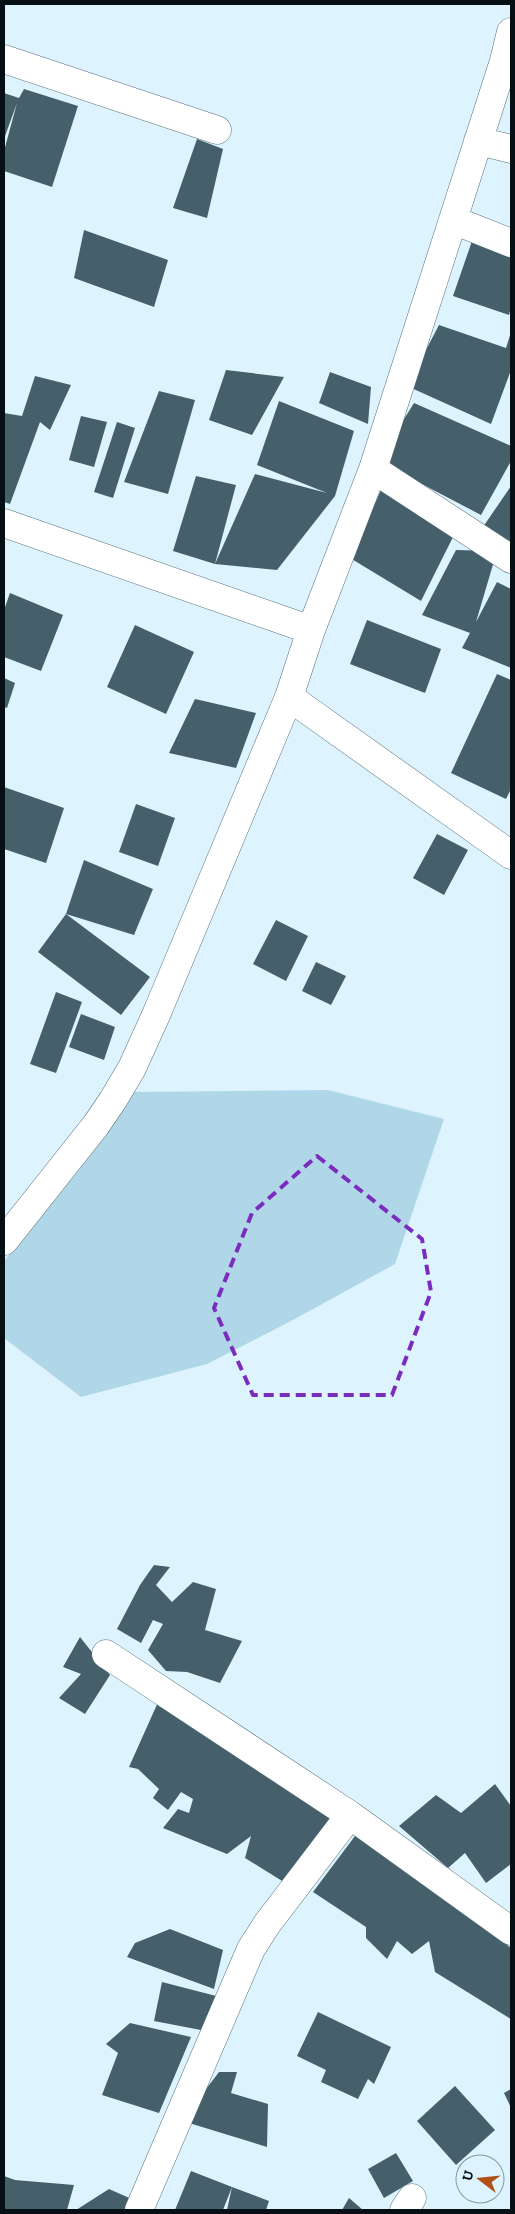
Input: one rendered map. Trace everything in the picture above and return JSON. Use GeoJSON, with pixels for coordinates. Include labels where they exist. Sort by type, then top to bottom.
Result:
{"type":"FeatureCollection","features":[{"type":"Feature","properties":{"kind":"street"},"geometry":{"type":"LineString","coordinates":[[4,1241],[96,1125],[132,1068],[289,697],[311,630],[373,469],[511,32]]}},
{"type":"Feature","properties":{"kind":"street"},"geometry":{"type":"LineString","coordinates":[[4,59],[217,130]]}},
{"type":"Feature","properties":{"kind":"street"},"geometry":{"type":"LineString","coordinates":[[478,141],[511,149]]}},
{"type":"Feature","properties":{"kind":"street"},"geometry":{"type":"LineString","coordinates":[[453,220],[511,243]]}},
{"type":"Feature","properties":{"kind":"street"},"geometry":{"type":"LineString","coordinates":[[373,469],[511,559]]}},
{"type":"Feature","properties":{"kind":"street"},"geometry":{"type":"LineString","coordinates":[[4,523],[311,630]]}},
{"type":"Feature","properties":{"kind":"street"},"geometry":{"type":"LineString","coordinates":[[289,697],[511,855]]}},
{"type":"Feature","properties":{"kind":"street"},"geometry":{"type":"LineString","coordinates":[[106,1654],[350,1815],[511,1931]]}},
{"type":"Feature","properties":{"kind":"street"},"geometry":{"type":"LineString","coordinates":[[139,2210],[251,1949],[266,1924],[350,1815]]}},
{"type":"Feature","properties":{"kind":"highlighted area"},"geometry":{"type":"Polygon","coordinates":[[[317,1156],[422,1239],[431,1292],[392,1395],[253,1395],[214,1308],[252,1213],[317,1156]]]}},
{"type":"Feature","properties":{"kind":"shaded area"},"geometry":{"type":"Polygon","coordinates":[[[328,1090],[444,1119],[395,1264],[293,1320],[207,1364],[81,1397],[4,1338],[4,1261],[134,1092],[328,1090]]]}},
{"type":"Feature","properties":{"kind":"building"},"geometry":{"type":"Polygon","coordinates":[[[24,89],[78,106],[52,187],[4,171],[4,151],[17,103],[4,139],[4,93],[19,98],[24,89]]]}},
{"type":"Feature","properties":{"kind":"building"},"geometry":{"type":"Polygon","coordinates":[[[197,139],[223,149],[207,218],[173,208],[197,139]]]}},
{"type":"Feature","properties":{"kind":"building"},"geometry":{"type":"Polygon","coordinates":[[[84,230],[168,260],[154,307],[74,278],[84,230]]]}},
{"type":"Feature","properties":{"kind":"building"},"geometry":{"type":"Polygon","coordinates":[[[472,241],[511,254],[511,308],[509,315],[453,296],[472,241]]]}},
{"type":"Feature","properties":{"kind":"building"},"geometry":{"type":"Polygon","coordinates":[[[439,325],[506,348],[511,332],[511,370],[491,424],[407,386],[439,325]]]}},
{"type":"Feature","properties":{"kind":"building"},"geometry":{"type":"Polygon","coordinates":[[[226,370],[284,377],[252,435],[209,420],[226,370]]]}},
{"type":"Feature","properties":{"kind":"building"},"geometry":{"type":"Polygon","coordinates":[[[330,372],[371,387],[368,424],[319,403],[330,372]]]}},
{"type":"Feature","properties":{"kind":"building"},"geometry":{"type":"Polygon","coordinates":[[[35,376],[71,385],[50,430],[40,422],[10,504],[4,502],[4,413],[22,416],[35,376]]]}},
{"type":"Feature","properties":{"kind":"building"},"geometry":{"type":"Polygon","coordinates":[[[159,391],[195,400],[168,494],[124,482],[159,391]]]}},
{"type":"Feature","properties":{"kind":"building"},"geometry":{"type":"Polygon","coordinates":[[[279,401],[354,431],[335,496],[277,570],[215,564],[255,474],[327,493],[257,465],[279,401]]]}},
{"type":"Feature","properties":{"kind":"building"},"geometry":{"type":"Polygon","coordinates":[[[414,403],[511,446],[511,461],[481,515],[378,461],[414,403]]]}},
{"type":"Feature","properties":{"kind":"building"},"geometry":{"type":"Polygon","coordinates":[[[81,416],[107,422],[94,467],[69,460],[81,416]]]}},
{"type":"Feature","properties":{"kind":"building"},"geometry":{"type":"Polygon","coordinates":[[[117,422],[135,428],[113,498],[94,492],[117,422]]]}},
{"type":"Feature","properties":{"kind":"building"},"geometry":{"type":"Polygon","coordinates":[[[196,476],[236,485],[215,564],[173,551],[196,476]]]}},
{"type":"Feature","properties":{"kind":"building"},"geometry":{"type":"Polygon","coordinates":[[[511,486],[511,544],[483,527],[511,486]]]}},
{"type":"Feature","properties":{"kind":"building"},"geometry":{"type":"Polygon","coordinates":[[[381,490],[453,537],[421,601],[350,558],[381,490]]]}},
{"type":"Feature","properties":{"kind":"building"},"geometry":{"type":"Polygon","coordinates":[[[456,550],[497,551],[476,622],[497,582],[511,589],[511,668],[462,648],[470,633],[422,615],[456,550]]]}},
{"type":"Feature","properties":{"kind":"building"},"geometry":{"type":"Polygon","coordinates":[[[10,593],[63,615],[41,671],[4,657],[4,610],[10,593]]]}},
{"type":"Feature","properties":{"kind":"building"},"geometry":{"type":"Polygon","coordinates":[[[367,620],[441,649],[425,693],[350,664],[367,620]]]}},
{"type":"Feature","properties":{"kind":"building"},"geometry":{"type":"Polygon","coordinates":[[[135,625],[194,652],[166,714],[107,687],[135,625]]]}},
{"type":"Feature","properties":{"kind":"building"},"geometry":{"type":"Polygon","coordinates":[[[497,674],[511,680],[511,789],[506,799],[451,773],[497,674]]]}},
{"type":"Feature","properties":{"kind":"building"},"geometry":{"type":"Polygon","coordinates":[[[4,678],[15,683],[7,708],[4,707],[4,678]]]}},
{"type":"Feature","properties":{"kind":"building"},"geometry":{"type":"Polygon","coordinates":[[[195,699],[256,713],[236,768],[169,753],[195,699]]]}},
{"type":"Feature","properties":{"kind":"building"},"geometry":{"type":"Polygon","coordinates":[[[4,787],[64,808],[46,863],[4,849],[4,787]]]}},
{"type":"Feature","properties":{"kind":"building"},"geometry":{"type":"Polygon","coordinates":[[[136,804],[175,818],[158,866],[119,852],[136,804]]]}},
{"type":"Feature","properties":{"kind":"building"},"geometry":{"type":"Polygon","coordinates":[[[437,834],[468,850],[444,895],[413,878],[437,834]]]}},
{"type":"Feature","properties":{"kind":"building"},"geometry":{"type":"Polygon","coordinates":[[[84,860],[153,889],[134,935],[66,914],[84,860]]]}},
{"type":"Feature","properties":{"kind":"building"},"geometry":{"type":"Polygon","coordinates":[[[66,914],[150,977],[121,1015],[38,952],[66,914]]]}},
{"type":"Feature","properties":{"kind":"building"},"geometry":{"type":"Polygon","coordinates":[[[276,920],[308,936],[286,981],[253,964],[276,920]]]}},
{"type":"Feature","properties":{"kind":"building"},"geometry":{"type":"Polygon","coordinates":[[[316,962],[346,976],[331,1005],[302,991],[316,962]]]}},
{"type":"Feature","properties":{"kind":"building"},"geometry":{"type":"Polygon","coordinates":[[[56,992],[82,1002],[56,1073],[30,1064],[56,992]]]}},
{"type":"Feature","properties":{"kind":"building"},"geometry":{"type":"Polygon","coordinates":[[[81,1014],[115,1027],[104,1060],[69,1047],[81,1014]]]}},
{"type":"Feature","properties":{"kind":"building"},"geometry":{"type":"Polygon","coordinates":[[[154,1565],[170,1567],[156,1585],[172,1602],[193,1582],[216,1589],[205,1630],[242,1641],[220,1683],[187,1672],[166,1671],[148,1650],[163,1624],[153,1620],[141,1643],[117,1629],[140,1585],[154,1565]]]}},
{"type":"Feature","properties":{"kind":"building"},"geometry":{"type":"Polygon","coordinates":[[[80,1637],[110,1675],[85,1714],[59,1698],[81,1674],[63,1667],[80,1637]]]}},
{"type":"Feature","properties":{"kind":"building"},"geometry":{"type":"Polygon","coordinates":[[[159,1700],[330,1818],[287,1884],[245,1858],[251,1836],[227,1854],[163,1828],[178,1809],[189,1813],[193,1799],[181,1792],[168,1810],[153,1798],[159,1789],[138,1769],[129,1767],[159,1700]]]}},
{"type":"Feature","properties":{"kind":"building"},"geometry":{"type":"Polygon","coordinates":[[[495,1784],[511,1806],[511,1864],[486,1883],[465,1853],[448,1868],[399,1826],[436,1795],[461,1813],[495,1784]]]}},
{"type":"Feature","properties":{"kind":"building"},"geometry":{"type":"Polygon","coordinates":[[[358,1832],[511,1948],[511,2019],[435,1972],[429,1941],[412,1954],[397,1941],[387,1959],[366,1938],[366,1927],[313,1892],[358,1832]]]}},
{"type":"Feature","properties":{"kind":"building"},"geometry":{"type":"Polygon","coordinates":[[[170,1929],[223,1950],[214,1989],[127,1957],[135,1943],[170,1929]]]}},
{"type":"Feature","properties":{"kind":"building"},"geometry":{"type":"Polygon","coordinates":[[[162,1982],[220,1997],[206,2031],[154,2021],[162,1982]]]}},
{"type":"Feature","properties":{"kind":"building"},"geometry":{"type":"Polygon","coordinates":[[[318,2012],[391,2047],[374,2084],[368,2079],[358,2099],[321,2082],[326,2070],[297,2056],[318,2012]]]}},
{"type":"Feature","properties":{"kind":"building"},"geometry":{"type":"Polygon","coordinates":[[[130,2023],[191,2037],[159,2113],[102,2095],[118,2053],[106,2044],[130,2023]]]}},
{"type":"Feature","properties":{"kind":"building"},"geometry":{"type":"Polygon","coordinates":[[[219,2072],[237,2072],[231,2093],[268,2104],[267,2147],[189,2123],[203,2093],[219,2072]]]}},
{"type":"Feature","properties":{"kind":"building"},"geometry":{"type":"Polygon","coordinates":[[[455,2086],[495,2130],[468,2154],[455,2154],[455,2164],[417,2121],[455,2086]]]}},
{"type":"Feature","properties":{"kind":"building"},"geometry":{"type":"Polygon","coordinates":[[[511,2089],[511,2108],[504,2093],[511,2089]]]}},
{"type":"Feature","properties":{"kind":"building"},"geometry":{"type":"Polygon","coordinates":[[[396,2153],[413,2181],[384,2198],[368,2169],[396,2153]]]}},
{"type":"Feature","properties":{"kind":"building"},"geometry":{"type":"Polygon","coordinates":[[[191,2171],[232,2187],[223,2210],[175,2210],[191,2171]]]}},
{"type":"Feature","properties":{"kind":"building"},"geometry":{"type":"Polygon","coordinates":[[[4,2176],[15,2180],[74,2185],[67,2210],[4,2210],[4,2176]]]}},
{"type":"Feature","properties":{"kind":"building"},"geometry":{"type":"Polygon","coordinates":[[[232,2187],[269,2201],[266,2210],[227,2210],[232,2187]]]}},
{"type":"Feature","properties":{"kind":"building"},"geometry":{"type":"Polygon","coordinates":[[[109,2189],[134,2200],[130,2210],[76,2210],[109,2189]]]}},
{"type":"Feature","properties":{"kind":"building"},"geometry":{"type":"Polygon","coordinates":[[[349,2198],[363,2210],[342,2210],[349,2198]]]}}]}
